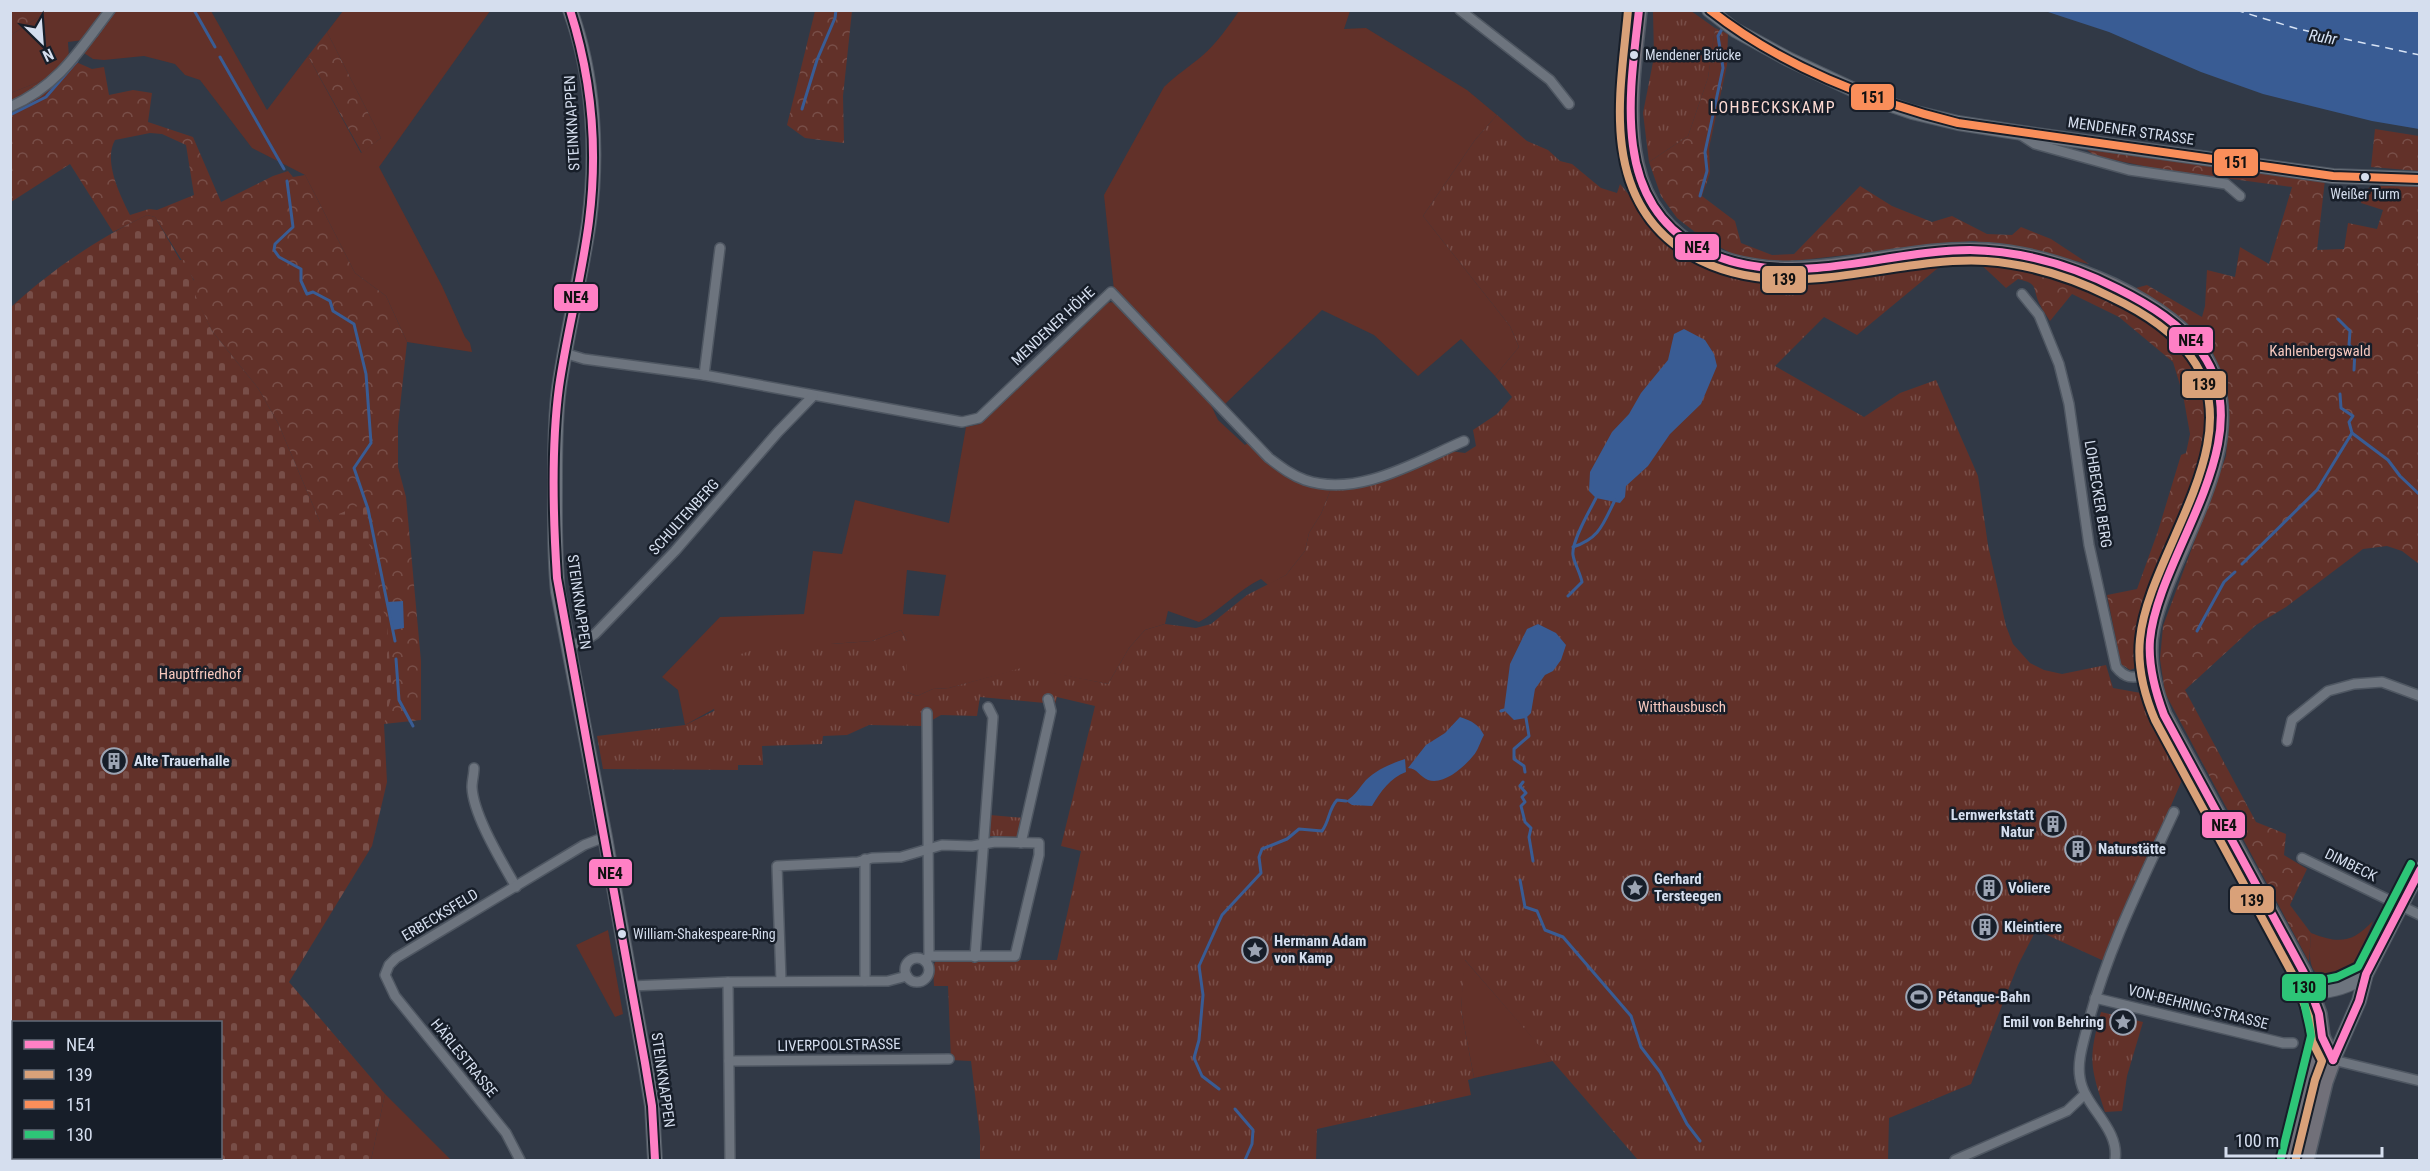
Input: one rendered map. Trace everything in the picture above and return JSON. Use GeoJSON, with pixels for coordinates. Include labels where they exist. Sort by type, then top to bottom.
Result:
{"type":"FeatureCollection","features":[{"type":"Feature","properties":{"kind":"main road"},"geometry":{"type":"LineString","coordinates":[[1639,10],[1632,114],[1636,164],[1653,208],[1665,225],[1684,241],[1708,255],[1732,264],[1784,270],[1814,269],[1943,252],[1986,251],[2029,257],[2089,275],[2125,292],[2156,311],[2191,340],[2206,360],[2217,386],[2221,416],[2217,448],[2209,480],[2170,574],[2152,629],[2151,675],[2164,715],[2304,973],[2319,1014],[2322,1037],[2333,1060],[2325,1082],[2306,1161]]}},
{"type":"Feature","properties":{"kind":"main road"},"geometry":{"type":"LineString","coordinates":[[2291,1161],[2322,1037]]}},
{"type":"Feature","properties":{"kind":"street"},"geometry":{"type":"LineString","coordinates":[[10,107],[37,94],[53,82],[110,10]]}},
{"type":"Feature","properties":{"kind":"street","name":"STEINKNAPPEN"},"geometry":{"type":"LineString","coordinates":[[570,10],[585,65],[591,104],[592,189],[586,240],[564,353],[555,430],[555,564],[652,1106],[655,1161]]}},
{"type":"Feature","properties":{"kind":"street"},"geometry":{"type":"LineString","coordinates":[[1460,10],[1550,80],[1569,104]]}},
{"type":"Feature","properties":{"kind":"street","name":"MENDENER STRASSE"},"geometry":{"type":"LineString","coordinates":[[1709,10],[1744,36],[1871,98],[1912,112],[1958,123],[2333,176],[2420,179]]}},
{"type":"Feature","properties":{"kind":"street","name":"MENDENER STRASSE"},"geometry":{"type":"LineString","coordinates":[[2016,132],[2035,144],[2128,170],[2226,184],[2240,196]]}},
{"type":"Feature","properties":{"kind":"street"},"geometry":{"type":"LineString","coordinates":[[704,375],[720,248]]}},
{"type":"Feature","properties":{"kind":"street","name":"MENDENER HÖHE"},"geometry":{"type":"LineString","coordinates":[[564,353],[584,359],[704,375],[962,422],[979,418],[1112,292],[1269,458],[1306,481],[1337,486],[1356,484],[1392,472],[1464,441]]}},
{"type":"Feature","properties":{"kind":"street","name":"LOHBECKER BERG"},"geometry":{"type":"LineString","coordinates":[[2022,294],[2039,315],[2059,364],[2069,404],[2090,545],[2116,667],[2122,675],[2129,677],[2151,675]]}},
{"type":"Feature","properties":{"kind":"street","name":"SCHULTENBERG"},"geometry":{"type":"LineString","coordinates":[[568,646],[583,642],[595,634],[675,551],[778,432],[813,396]]}},
{"type":"Feature","properties":{"kind":"street"},"geometry":{"type":"LineString","coordinates":[[2287,741],[2292,720],[2328,691],[2354,684],[2382,682],[2420,696]]}},
{"type":"Feature","properties":{"kind":"street"},"geometry":{"type":"LineString","coordinates":[[1021,843],[1051,711],[1048,699]]}},
{"type":"Feature","properties":{"kind":"street"},"geometry":{"type":"LineString","coordinates":[[975,957],[993,717],[988,707]]}},
{"type":"Feature","properties":{"kind":"street"},"geometry":{"type":"LineString","coordinates":[[781,981],[777,866],[858,862],[865,859],[901,857],[928,850],[942,845],[1038,843],[1039,855],[1014,956],[927,958],[915,958],[909,961],[905,968],[907,976],[915,982],[925,980],[930,970],[927,958],[928,850],[927,713]]}},
{"type":"Feature","properties":{"kind":"street"},"geometry":{"type":"LineString","coordinates":[[474,768],[472,788],[479,813],[489,839],[516,887]]}},
{"type":"Feature","properties":{"kind":"street"},"geometry":{"type":"LineString","coordinates":[[2115,1156],[2105,1123],[2085,1094],[2080,1077],[2081,1053],[2106,964],[2174,812]]}},
{"type":"Feature","properties":{"kind":"street","name":"ERBECKSFELD"},"geometry":{"type":"LineString","coordinates":[[385,975],[389,964],[396,958],[584,845],[605,837]]}},
{"type":"Feature","properties":{"kind":"street","name":"DIMBECK"},"geometry":{"type":"LineString","coordinates":[[2302,858],[2420,915]]}},
{"type":"Feature","properties":{"kind":"street"},"geometry":{"type":"LineString","coordinates":[[865,859],[865,981]]}},
{"type":"Feature","properties":{"kind":"street"},"geometry":{"type":"LineString","coordinates":[[2420,869],[2366,974],[2359,1001],[2333,1060],[2420,1081]]}},
{"type":"Feature","properties":{"kind":"street"},"geometry":{"type":"LineString","coordinates":[[2312,993],[2335,990],[2355,983],[2366,974]]}},
{"type":"Feature","properties":{"kind":"street","name":"HÄRLESTRASSE"},"geometry":{"type":"LineString","coordinates":[[385,975],[394,996],[506,1133],[520,1161]]}},
{"type":"Feature","properties":{"kind":"street"},"geometry":{"type":"LineString","coordinates":[[631,986],[728,982],[888,981],[907,976]]}},
{"type":"Feature","properties":{"kind":"street"},"geometry":{"type":"LineString","coordinates":[[728,982],[730,1161]]}},
{"type":"Feature","properties":{"kind":"street","name":"VON-BEHRING-STRASSE"},"geometry":{"type":"LineString","coordinates":[[2095,998],[2283,1043],[2293,1043]]}},
{"type":"Feature","properties":{"kind":"street","name":"LIVERPOOLSTRASSE"},"geometry":{"type":"LineString","coordinates":[[729,1061],[949,1059]]}},
{"type":"Feature","properties":{"kind":"street"},"geometry":{"type":"LineString","coordinates":[[1954,1161],[2067,1111],[2085,1094]]}},
{"type":"Feature","properties":{"kind":"green space"},"geometry":{"type":"Polygon","coordinates":[[[11,10],[48,10],[48,11],[11,35],[11,10]]]}},
{"type":"Feature","properties":{"kind":"green space"},"geometry":{"type":"Polygon","coordinates":[[[48,11],[211,11],[267,110],[308,56],[361,153],[381,138],[327,32],[343,11],[490,11],[379,167],[442,286],[465,337],[470,343],[472,352],[407,342],[386,296],[355,273],[305,175],[252,148],[200,80],[185,75],[175,64],[144,56],[93,59],[84,53],[83,40],[68,42],[69,58],[51,77],[11,93],[11,35],[48,11]]]}},
{"type":"Feature","properties":{"kind":"green space"},"geometry":{"type":"Polygon","coordinates":[[[815,11],[852,11],[843,96],[844,143],[805,138],[787,125],[815,11]]]}},
{"type":"Feature","properties":{"kind":"green space"},"geometry":{"type":"Polygon","coordinates":[[[1239,11],[1350,11],[1344,29],[1366,28],[1467,90],[1497,115],[1475,140],[1423,216],[1510,326],[1519,347],[1495,376],[1461,339],[1418,376],[1374,335],[1322,310],[1225,404],[1114,290],[1104,195],[1164,87],[1207,51],[1239,11]]]}},
{"type":"Feature","properties":{"kind":"green space"},"geometry":{"type":"Polygon","coordinates":[[[1653,11],[1691,11],[1715,28],[1708,78],[1688,136],[1649,162],[1643,113],[1654,57],[1653,11]]]}},
{"type":"Feature","properties":{"kind":"green space"},"geometry":{"type":"Polygon","coordinates":[[[1715,28],[1728,34],[1727,65],[1709,148],[1710,173],[1702,196],[1735,221],[1741,243],[1772,255],[1794,254],[1860,186],[1892,206],[1932,222],[1952,216],[1987,234],[2012,235],[2021,227],[2051,239],[2089,264],[2015,247],[1973,241],[1783,262],[1736,256],[1700,236],[1677,218],[1661,196],[1649,162],[1688,136],[1708,78],[1715,28]]]}},
{"type":"Feature","properties":{"kind":"green space"},"geometry":{"type":"Polygon","coordinates":[[[327,32],[381,138],[362,153],[308,56],[327,32]]]}},
{"type":"Feature","properties":{"kind":"green space"},"geometry":{"type":"Polygon","coordinates":[[[76,62],[92,69],[104,67],[109,95],[133,90],[152,93],[148,122],[193,137],[221,202],[288,171],[293,177],[305,175],[355,273],[386,296],[407,342],[398,426],[398,467],[406,497],[421,661],[421,720],[384,724],[320,522],[278,423],[258,388],[212,331],[189,284],[194,280],[155,217],[147,215],[113,232],[70,164],[11,202],[11,93],[51,77],[61,80],[76,62]],[[150,133],[115,140],[111,158],[114,178],[130,215],[149,209],[157,210],[194,195],[186,145],[162,134],[150,133]]]}},
{"type":"Feature","properties":{"kind":"green space","name":"Witthausbusch"},"geometry":{"type":"Polygon","coordinates":[[[1497,115],[1527,141],[1548,150],[1560,161],[1572,164],[1601,188],[1617,193],[1620,184],[1671,245],[1708,267],[1739,276],[1808,279],[1944,263],[1857,335],[1824,317],[1775,366],[1864,417],[1900,393],[1936,380],[1978,476],[1988,545],[2006,626],[2013,644],[2030,663],[2044,670],[2062,674],[2106,665],[2113,688],[2141,693],[2182,780],[2104,961],[2036,930],[2018,965],[1971,1084],[1889,1118],[1888,1160],[1638,1160],[1465,960],[1461,1009],[1474,1078],[1468,1080],[1471,1095],[1317,1129],[1316,1160],[980,1160],[980,1136],[971,1061],[951,1060],[948,986],[934,986],[933,967],[936,960],[1057,960],[1081,851],[1061,846],[1095,706],[1057,697],[1055,704],[980,697],[977,716],[941,715],[922,726],[869,725],[847,735],[823,736],[822,744],[762,746],[763,765],[738,765],[738,770],[603,769],[597,736],[685,725],[714,711],[719,661],[781,641],[831,644],[872,641],[901,630],[907,641],[907,692],[917,696],[933,689],[949,688],[1025,667],[1108,684],[1129,648],[1145,630],[1165,624],[1196,628],[1211,624],[1247,595],[1286,575],[1305,551],[1309,533],[1321,514],[1331,489],[1363,485],[1450,451],[1465,453],[1476,446],[1473,430],[1497,414],[1512,397],[1495,376],[1519,347],[1510,326],[1423,216],[1475,140],[1497,115]]]}},
{"type":"Feature","properties":{"kind":"green space"},"geometry":{"type":"Polygon","coordinates":[[[2375,129],[2419,136],[2419,171],[2371,167],[2375,129]]]}},
{"type":"Feature","properties":{"kind":"green space","name":"Kahlenbergswald"},"geometry":{"type":"Polygon","coordinates":[[[2082,146],[2325,180],[2317,250],[2344,249],[2348,223],[2377,229],[2383,210],[2361,203],[2362,194],[2371,186],[2419,185],[2419,564],[2402,551],[2387,546],[2363,549],[2286,607],[2256,625],[2185,690],[2256,822],[2286,834],[2284,855],[2307,869],[2290,905],[2311,933],[2309,962],[2165,693],[2160,659],[2163,626],[2226,456],[2229,417],[2226,384],[2213,353],[2195,332],[2136,288],[2147,285],[2202,317],[2205,306],[2207,270],[2235,277],[2240,247],[2269,264],[2292,187],[2158,169],[2095,156],[2082,146]]]}},
{"type":"Feature","properties":{"kind":"green space","name":"Hauptfriedhof"},"geometry":{"type":"Polygon","coordinates":[[[147,215],[155,217],[180,260],[184,260],[194,281],[190,284],[212,331],[258,388],[278,423],[320,522],[367,502],[369,543],[387,627],[392,694],[384,724],[387,782],[372,846],[289,982],[385,1094],[371,1160],[11,1160],[11,307],[75,256],[147,215]]]}},
{"type":"Feature","properties":{"kind":"green space"},"geometry":{"type":"Polygon","coordinates":[[[1975,259],[2006,260],[2072,277],[2128,305],[2169,331],[2193,362],[2206,393],[2209,420],[2201,464],[2141,630],[2138,667],[2130,670],[2121,664],[2107,595],[2137,589],[2158,531],[2181,455],[2186,453],[2190,434],[2183,395],[2173,362],[2119,317],[2072,294],[2050,321],[2032,285],[2018,279],[2006,288],[1975,259]]]}},
{"type":"Feature","properties":{"kind":"green space"},"geometry":{"type":"Polygon","coordinates":[[[1116,302],[1210,403],[1218,420],[1245,445],[1249,442],[1285,474],[1306,484],[1331,489],[1321,514],[1309,533],[1305,551],[1286,575],[1268,585],[1261,579],[1199,622],[1168,611],[1165,624],[1145,630],[1129,648],[1108,684],[1025,668],[949,688],[933,689],[917,696],[907,692],[907,641],[901,630],[872,641],[831,644],[685,725],[678,690],[662,677],[720,617],[804,614],[813,551],[842,554],[855,500],[949,523],[966,427],[980,424],[1103,303],[1116,302]],[[907,570],[903,614],[939,616],[946,575],[907,570]]]}},
{"type":"Feature","properties":{"kind":"green space"},"geometry":{"type":"Polygon","coordinates":[[[990,815],[1024,818],[1019,835],[1015,838],[988,836],[990,815]]]}},
{"type":"Feature","properties":{"kind":"green space"},"geometry":{"type":"Polygon","coordinates":[[[2373,921],[2354,968],[2342,980],[2322,977],[2316,973],[2310,960],[2311,933],[2330,939],[2345,939],[2358,934],[2373,921]]]}},
{"type":"Feature","properties":{"kind":"green space"},"geometry":{"type":"Polygon","coordinates":[[[608,930],[623,1014],[615,1017],[576,945],[608,930]]]}},
{"type":"Feature","properties":{"kind":"green space"},"geometry":{"type":"Polygon","coordinates":[[[1464,959],[1553,1061],[1474,1078],[1461,1009],[1464,959]]]}},
{"type":"Feature","properties":{"kind":"green space"},"geometry":{"type":"Polygon","coordinates":[[[2101,1012],[2143,1022],[2127,1076],[2122,1111],[2105,1112],[2096,1083],[2092,1062],[2101,1012]]]}},
{"type":"Feature","properties":{"kind":"green space"},"geometry":{"type":"Polygon","coordinates":[[[385,1094],[451,1160],[371,1160],[385,1094]]]}},
{"type":"Feature","properties":{"kind":"water","name":"Ruhr"},"geometry":{"type":"Polygon","coordinates":[[[2045,11],[2419,11],[2419,129],[2372,121],[2263,94],[2201,72],[2109,32],[2045,11]]]}},
{"type":"Feature","properties":{"kind":"water"},"geometry":{"type":"Polygon","coordinates":[[[1684,329],[1705,340],[1714,354],[1717,366],[1701,404],[1670,434],[1648,466],[1626,486],[1625,497],[1620,503],[1596,498],[1589,491],[1590,472],[1612,432],[1629,414],[1641,393],[1668,360],[1674,334],[1684,329]]]}},
{"type":"Feature","properties":{"kind":"water"},"geometry":{"type":"Polygon","coordinates":[[[403,601],[404,628],[393,630],[387,602],[403,601]]]}},
{"type":"Feature","properties":{"kind":"water"},"geometry":{"type":"Polygon","coordinates":[[[1538,624],[1556,633],[1566,645],[1561,660],[1553,671],[1545,675],[1535,689],[1531,713],[1526,718],[1514,720],[1504,710],[1510,664],[1527,629],[1538,624]]]}},
{"type":"Feature","properties":{"kind":"water"},"geometry":{"type":"Polygon","coordinates":[[[1460,717],[1474,723],[1484,735],[1475,754],[1464,766],[1447,778],[1434,781],[1408,768],[1426,745],[1445,733],[1460,717]]]}},
{"type":"Feature","properties":{"kind":"water"},"geometry":{"type":"Polygon","coordinates":[[[1405,759],[1406,772],[1386,786],[1372,806],[1352,805],[1346,801],[1374,773],[1405,759]]]}},
{"type":"Feature","properties":{"kind":"waterway"},"geometry":{"type":"LineString","coordinates":[[96,36],[115,10]]}},
{"type":"Feature","properties":{"kind":"waterway"},"geometry":{"type":"LineString","coordinates":[[194,10],[215,47]]}},
{"type":"Feature","properties":{"kind":"waterway"},"geometry":{"type":"LineString","coordinates":[[802,109],[836,10]]}},
{"type":"Feature","properties":{"kind":"waterway"},"geometry":{"type":"LineString","coordinates":[[1700,196],[1707,171],[1705,152],[1723,68],[1718,36],[1722,29]]}},
{"type":"Feature","properties":{"kind":"waterway"},"geometry":{"type":"LineString","coordinates":[[220,57],[284,169]]}},
{"type":"Feature","properties":{"kind":"waterway"},"geometry":{"type":"LineString","coordinates":[[10,115],[46,97],[77,61]]}},
{"type":"Feature","properties":{"kind":"waterway"},"geometry":{"type":"LineString","coordinates":[[287,181],[293,227],[275,244],[274,250],[279,257],[301,269],[301,281],[307,294],[313,292],[330,301],[333,311],[354,324],[366,374],[371,443],[354,468],[368,509],[395,641]]}},
{"type":"Feature","properties":{"kind":"waterway"},"geometry":{"type":"LineString","coordinates":[[2338,319],[2350,331],[2349,345],[2355,350],[2354,370]]}},
{"type":"Feature","properties":{"kind":"waterway"},"geometry":{"type":"LineString","coordinates":[[2340,394],[2341,408],[2353,416],[2349,422],[2352,433],[2388,460],[2400,476],[2420,495]]}},
{"type":"Feature","properties":{"kind":"waterway"},"geometry":{"type":"LineString","coordinates":[[2242,564],[2317,490],[2352,433]]}},
{"type":"Feature","properties":{"kind":"waterway"},"geometry":{"type":"LineString","coordinates":[[1568,596],[1582,582],[1573,549],[1596,498]]}},
{"type":"Feature","properties":{"kind":"waterway"},"geometry":{"type":"LineString","coordinates":[[1573,547],[1595,535],[1604,523],[1615,500]]}},
{"type":"Feature","properties":{"kind":"waterway"},"geometry":{"type":"LineString","coordinates":[[2197,631],[2224,582],[2235,572]]}},
{"type":"Feature","properties":{"kind":"waterway"},"geometry":{"type":"LineString","coordinates":[[396,659],[399,700],[413,726]]}},
{"type":"Feature","properties":{"kind":"waterway"},"geometry":{"type":"LineString","coordinates":[[1525,772],[1524,766],[1514,759],[1514,749],[1529,736],[1526,718]]}},
{"type":"Feature","properties":{"kind":"waterway"},"geometry":{"type":"LineString","coordinates":[[1523,782],[1520,786],[1526,793],[1522,797],[1525,802],[1521,806],[1525,822],[1531,828],[1529,837],[1533,861]]}},
{"type":"Feature","properties":{"kind":"waterway"},"geometry":{"type":"LineString","coordinates":[[1219,1089],[1202,1076],[1194,1058],[1199,1040],[1203,995],[1199,966],[1222,915],[1261,873],[1259,857],[1262,849],[1287,839],[1299,829],[1322,831],[1337,800],[1346,801]]}},
{"type":"Feature","properties":{"kind":"waterway"},"geometry":{"type":"LineString","coordinates":[[1520,880],[1525,907],[1537,911],[1545,930],[1563,937],[1631,1016],[1641,1047],[1660,1072],[1687,1124],[1700,1141]]}},
{"type":"Feature","properties":{"kind":"waterway"},"geometry":{"type":"LineString","coordinates":[[1235,1109],[1253,1130],[1252,1144],[1245,1160]]}},
{"type":"Feature","properties":{"kind":"ferry route"},"geometry":{"type":"LineString","coordinates":[[2236,10],[2298,29],[2420,55]]}},
{"type":"Feature","properties":{"kind":"transit line","name":"NE4"},"geometry":{"type":"LineString","coordinates":[[570,10],[578,36],[588,88],[593,168],[586,242],[562,366],[556,410],[554,531],[557,578],[645,1063],[652,1106],[655,1160]]}},
{"type":"Feature","properties":{"kind":"transit line","name":"139"},"geometry":{"type":"LineString","coordinates":[[1628,10],[1621,79],[1620,130],[1631,183],[1646,213],[1666,237],[1691,255],[1720,268],[1751,276],[1785,279],[1842,276],[1944,262],[1986,261],[2018,265],[2066,278],[2122,302],[2165,330],[2191,357],[2207,389],[2210,424],[2204,460],[2147,606],[2139,649],[2141,670],[2155,720],[2294,977],[2309,1017],[2312,1041],[2322,1061],[2315,1080],[2296,1158]]}},
{"type":"Feature","properties":{"kind":"transit line","name":"NE4"},"geometry":{"type":"LineString","coordinates":[[1639,10],[1632,78],[1631,129],[1641,180],[1655,208],[1673,230],[1696,247],[1723,259],[1753,266],[1784,269],[1836,266],[1951,251],[2009,253],[2047,261],[2083,273],[2130,295],[2175,324],[2202,353],[2218,387],[2221,422],[2214,459],[2202,497],[2157,607],[2150,640],[2153,678],[2164,715],[2304,973],[2319,1014],[2322,1037],[2333,1060]]}},
{"type":"Feature","properties":{"kind":"transit line","name":"151"},"geometry":{"type":"LineString","coordinates":[[1710,10],[1766,48],[1828,79],[1860,93],[1958,123],[2333,176],[2420,179]]}},
{"type":"Feature","properties":{"kind":"transit line","name":"130"},"geometry":{"type":"LineString","coordinates":[[2281,1157],[2311,1036],[2303,988],[2308,983],[2337,977],[2358,967],[2411,864]]}},
{"type":"Feature","properties":{"kind":"transit line","name":"NE4"},"geometry":{"type":"LineString","coordinates":[[2333,1060],[2359,1001],[2366,974],[2420,870]]}},
{"type":"Feature","properties":{"kind":"place","name":"Mendener Brücke"},"geometry":{"type":"Point","coordinates":[1634,55]}},
{"type":"Feature","properties":{"kind":"place","name":"Weißer Turm"},"geometry":{"type":"Point","coordinates":[2365,177]}},
{"type":"Feature","properties":{"kind":"place","name":"Alte Trauerhalle"},"geometry":{"type":"Point","coordinates":[114,761]}},
{"type":"Feature","properties":{"kind":"place","name":"Lernwerkstatt Natur"},"geometry":{"type":"Point","coordinates":[2053,824]}},
{"type":"Feature","properties":{"kind":"place","name":"Naturstätte"},"geometry":{"type":"Point","coordinates":[2078,849]}},
{"type":"Feature","properties":{"kind":"place","name":"Gerhard Tersteegen"},"geometry":{"type":"Point","coordinates":[1635,888]}},
{"type":"Feature","properties":{"kind":"place","name":"Voliere"},"geometry":{"type":"Point","coordinates":[1989,888]}},
{"type":"Feature","properties":{"kind":"place","name":"Kleintiere"},"geometry":{"type":"Point","coordinates":[1985,927]}},
{"type":"Feature","properties":{"kind":"place","name":"William-Shakespeare-Ring"},"geometry":{"type":"Point","coordinates":[622,934]}},
{"type":"Feature","properties":{"kind":"place","name":"Hermann Adam von Kamp"},"geometry":{"type":"Point","coordinates":[1255,950]}},
{"type":"Feature","properties":{"kind":"place","name":"Pétanque-Bahn"},"geometry":{"type":"Point","coordinates":[1919,997]}},
{"type":"Feature","properties":{"kind":"place","name":"Emil von Behring"},"geometry":{"type":"Point","coordinates":[2123,1022]}},
{"type":"Feature","properties":{"kind":"district","name":"LOHBECKSKAMP"},"geometry":{"type":"Point","coordinates":[1773,107]}}]}
